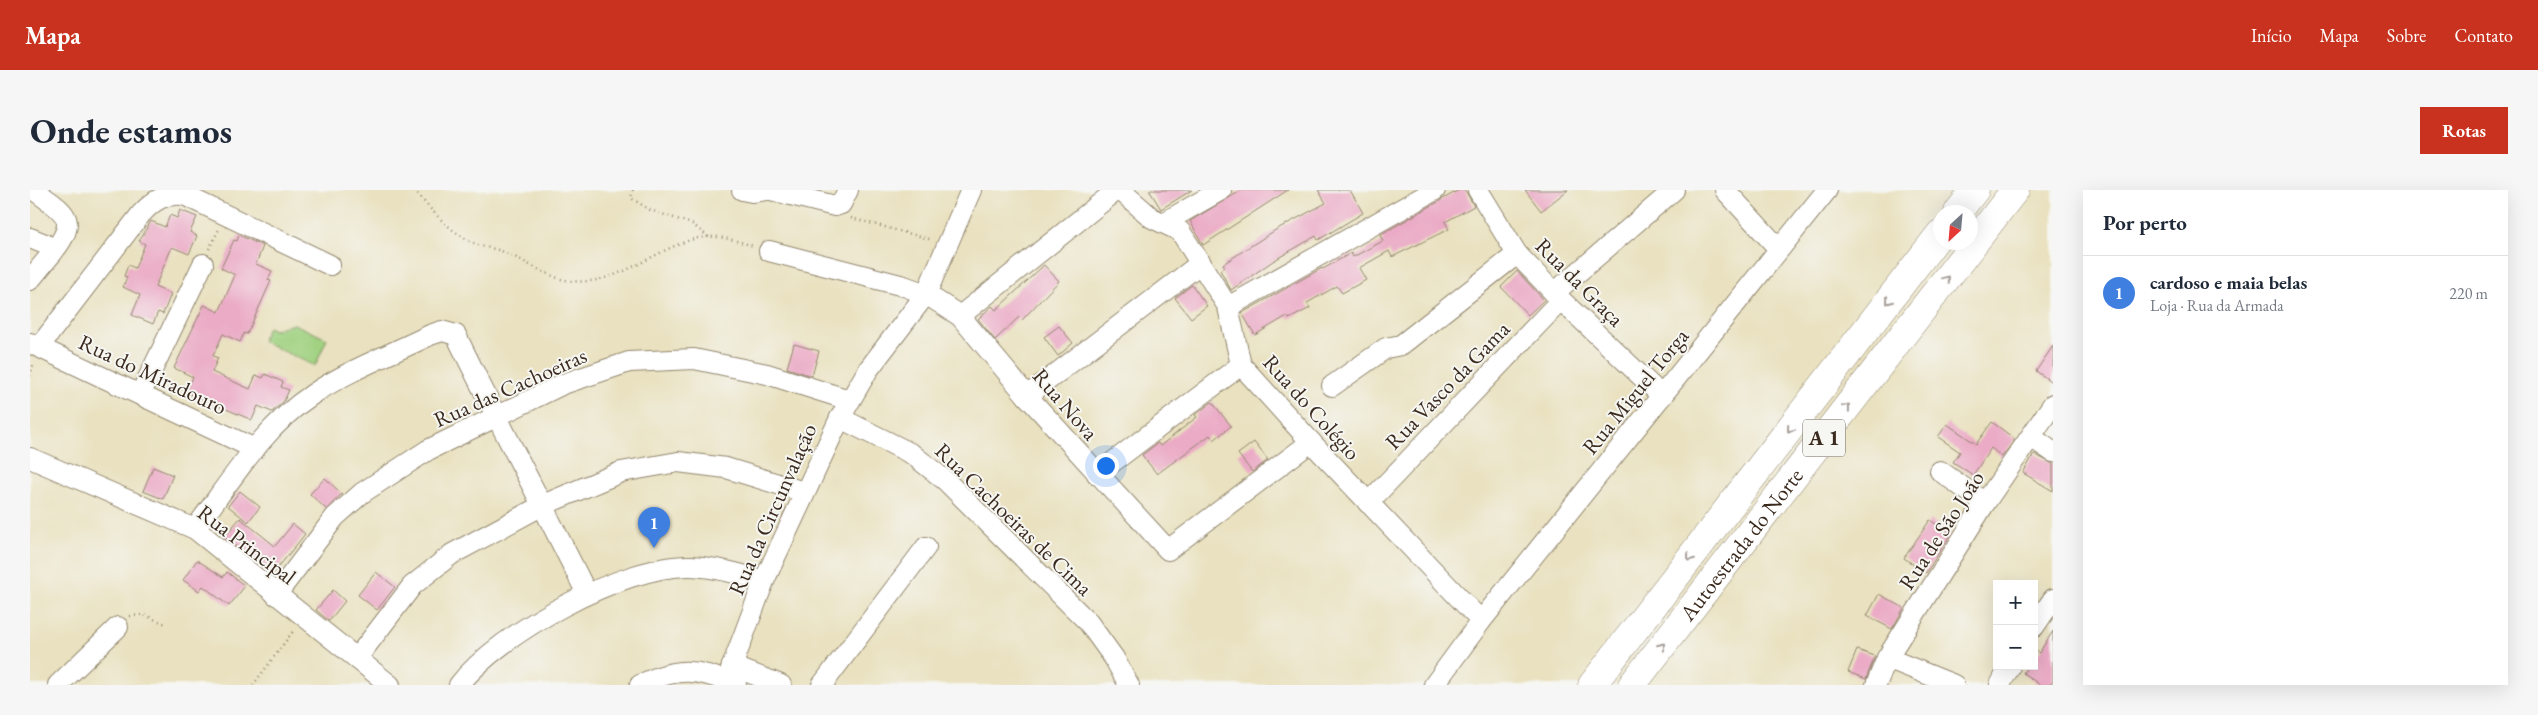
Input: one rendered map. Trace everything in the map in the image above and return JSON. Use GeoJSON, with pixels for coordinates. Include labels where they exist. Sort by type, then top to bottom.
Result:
{"type":"FeatureCollection","features":[{"type":"Feature","properties":{"kind":"highway"},"geometry":{"type":"LineString","coordinates":[[1963,205],[1975,190]]}},
{"type":"Feature","properties":{"kind":"highway","name":"Autoestrada do Norte"},"geometry":{"type":"LineString","coordinates":[[1632,685],[2015,190]]}},
{"type":"Feature","properties":{"kind":"highway","name":"Autoestrada do Norte"},"geometry":{"type":"LineString","coordinates":[[1592,685],[1933,243]]}},
{"type":"Feature","properties":{"kind":"street"},"geometry":{"type":"LineString","coordinates":[[30,280],[63,239],[68,228],[67,218],[62,211],[34,190]]}},
{"type":"Feature","properties":{"kind":"street"},"geometry":{"type":"LineString","coordinates":[[742,190],[752,192],[767,190]]}},
{"type":"Feature","properties":{"kind":"street"},"geometry":{"type":"LineString","coordinates":[[771,190],[841,200]]}},
{"type":"Feature","properties":{"kind":"street","name":"Rua da Circunvalação"},"geometry":{"type":"LineString","coordinates":[[730,679],[764,581],[840,418],[849,400],[876,360],[926,294],[972,190]]}},
{"type":"Feature","properties":{"kind":"street"},"geometry":{"type":"LineString","coordinates":[[960,316],[1118,190]]}},
{"type":"Feature","properties":{"kind":"street","name":"Rua do Colégio"},"geometry":{"type":"LineString","coordinates":[[1118,190],[1152,218],[1166,222],[1180,230],[1228,307],[1241,364],[1311,442],[1481,621]]}},
{"type":"Feature","properties":{"kind":"street"},"geometry":{"type":"LineString","coordinates":[[1166,222],[1221,190]]}},
{"type":"Feature","properties":{"kind":"street"},"geometry":{"type":"LineString","coordinates":[[1228,307],[1435,190]]}},
{"type":"Feature","properties":{"kind":"street","name":"Rua da Graça"},"geometry":{"type":"LineString","coordinates":[[1478,190],[1517,254],[1558,297],[1662,396]]}},
{"type":"Feature","properties":{"kind":"street","name":"Rua Vasco da Gama"},"geometry":{"type":"LineString","coordinates":[[1368,503],[1558,297],[1674,190]]}},
{"type":"Feature","properties":{"kind":"street"},"geometry":{"type":"LineString","coordinates":[[1726,190],[1779,249]]}},
{"type":"Feature","properties":{"kind":"street","name":"Rua Miguel Torga"},"geometry":{"type":"LineString","coordinates":[[1434,685],[1481,621],[1827,190]]}},
{"type":"Feature","properties":{"kind":"street"},"geometry":{"type":"LineString","coordinates":[[34,345],[153,201],[174,194],[184,195],[330,264]]}},
{"type":"Feature","properties":{"kind":"street"},"geometry":{"type":"LineString","coordinates":[[30,238],[46,244],[53,252]]}},
{"type":"Feature","properties":{"kind":"street","name":"Rua Nova"},"geometry":{"type":"LineString","coordinates":[[769,251],[926,294],[960,316],[1027,396],[1168,550],[1311,442]]}},
{"type":"Feature","properties":{"kind":"street"},"geometry":{"type":"LineString","coordinates":[[1332,386],[1386,348],[1401,344],[1517,254]]}},
{"type":"Feature","properties":{"kind":"street"},"geometry":{"type":"LineString","coordinates":[[1027,396],[1201,263]]}},
{"type":"Feature","properties":{"kind":"street"},"geometry":{"type":"LineString","coordinates":[[141,394],[203,264]]}},
{"type":"Feature","properties":{"kind":"street"},"geometry":{"type":"LineString","coordinates":[[195,529],[255,448],[289,414],[313,394],[365,366],[442,331],[456,334],[495,417],[544,505],[587,594]]}},
{"type":"Feature","properties":{"kind":"street","name":"Rua do Miradouro"},"geometry":{"type":"LineString","coordinates":[[34,345],[255,448]]}},
{"type":"Feature","properties":{"kind":"street","name":"Rua das Cachoeiras"},"geometry":{"type":"LineString","coordinates":[[276,595],[335,517],[362,493],[428,450],[563,384],[629,362],[694,359],[767,374],[849,400]]}},
{"type":"Feature","properties":{"kind":"street"},"geometry":{"type":"LineString","coordinates":[[1097,474],[1241,364]]}},
{"type":"Feature","properties":{"kind":"street","name":"Rua de São João"},"geometry":{"type":"LineString","coordinates":[[1876,685],[1887,658],[1985,503],[2053,404]]}},
{"type":"Feature","properties":{"kind":"street","name":"Rua Cachoeiras de Cima"},"geometry":{"type":"LineString","coordinates":[[840,418],[912,454],[946,482],[1088,622],[1114,658],[1129,685]]}},
{"type":"Feature","properties":{"kind":"street"},"geometry":{"type":"LineString","coordinates":[[2030,437],[2053,452]]}},
{"type":"Feature","properties":{"kind":"street","name":"Rua Principal"},"geometry":{"type":"LineString","coordinates":[[30,458],[195,529],[390,685]]}},
{"type":"Feature","properties":{"kind":"street"},"geometry":{"type":"LineString","coordinates":[[357,658],[412,586],[452,554],[544,505],[621,472],[678,462],[726,468],[804,492]]}},
{"type":"Feature","properties":{"kind":"street"},"geometry":{"type":"LineString","coordinates":[[1940,471],[1985,503]]}},
{"type":"Feature","properties":{"kind":"street"},"geometry":{"type":"LineString","coordinates":[[822,685],[926,547]]}},
{"type":"Feature","properties":{"kind":"street"},"geometry":{"type":"LineString","coordinates":[[459,685],[470,671],[506,640],[587,594],[656,569],[690,566],[731,572],[764,581]]}},
{"type":"Feature","properties":{"kind":"street"},"geometry":{"type":"LineString","coordinates":[[2035,625],[2053,599]]}},
{"type":"Feature","properties":{"kind":"street"},"geometry":{"type":"LineString","coordinates":[[58,685],[118,627]]}},
{"type":"Feature","properties":{"kind":"street"},"geometry":{"type":"LineString","coordinates":[[1887,658],[1954,685]]}},
{"type":"Feature","properties":{"kind":"street"},"geometry":{"type":"LineString","coordinates":[[2000,685],[2008,670]]}},
{"type":"Feature","properties":{"kind":"street"},"geometry":{"type":"LineString","coordinates":[[640,685],[671,672],[689,671],[730,679],[780,685]]}},
{"type":"Feature","properties":{"kind":"path"},"geometry":{"type":"LineString","coordinates":[[414,190],[438,217],[459,235],[480,245],[503,251],[561,279],[581,281],[631,270],[695,239],[721,237],[769,251]]}},
{"type":"Feature","properties":{"kind":"path"},"geometry":{"type":"LineString","coordinates":[[633,190],[631,198],[644,206],[692,224],[710,238]]}},
{"type":"Feature","properties":{"kind":"path"},"geometry":{"type":"LineString","coordinates":[[841,200],[839,214],[949,244]]}},
{"type":"Feature","properties":{"kind":"path"},"geometry":{"type":"LineString","coordinates":[[203,264],[225,214]]}},
{"type":"Feature","properties":{"kind":"path"},"geometry":{"type":"LineString","coordinates":[[118,627],[130,616],[144,615],[166,624]]}},
{"type":"Feature","properties":{"kind":"path"},"geometry":{"type":"LineString","coordinates":[[253,685],[304,617]]}},
{"type":"Feature","properties":{"kind":"green space"},"geometry":{"type":"Polygon","coordinates":[[[294,324],[327,339],[315,366],[262,341],[268,327],[274,330],[294,324]]]}},
{"type":"Feature","properties":{"kind":"building"},"geometry":{"type":"Polygon","coordinates":[[[1149,190],[1192,190],[1161,209],[1149,190]]]}},
{"type":"Feature","properties":{"kind":"building"},"geometry":{"type":"Polygon","coordinates":[[[1242,190],[1288,190],[1203,245],[1190,221],[1242,190]]]}},
{"type":"Feature","properties":{"kind":"building"},"geometry":{"type":"Polygon","coordinates":[[[1318,190],[1350,190],[1363,213],[1318,240],[1316,236],[1273,261],[1231,290],[1220,270],[1225,267],[1223,264],[1277,229],[1326,203],[1318,190]]]}},
{"type":"Feature","properties":{"kind":"building"},"geometry":{"type":"Polygon","coordinates":[[[1459,190],[1465,190],[1474,206],[1445,222],[1449,229],[1392,257],[1389,251],[1359,268],[1366,280],[1342,293],[1337,286],[1307,303],[1310,308],[1289,319],[1287,316],[1255,335],[1242,313],[1351,253],[1353,257],[1383,241],[1380,235],[1459,190]]]}},
{"type":"Feature","properties":{"kind":"building"},"geometry":{"type":"Polygon","coordinates":[[[1525,190],[1568,190],[1541,211],[1525,190]]]}},
{"type":"Feature","properties":{"kind":"building"},"geometry":{"type":"Polygon","coordinates":[[[180,210],[197,217],[190,232],[197,236],[189,254],[172,247],[155,287],[171,294],[163,314],[158,312],[153,324],[132,315],[140,295],[123,287],[127,277],[124,276],[128,265],[135,268],[145,244],[139,241],[151,221],[165,227],[170,215],[177,218],[180,210]]]}},
{"type":"Feature","properties":{"kind":"building"},"geometry":{"type":"Polygon","coordinates":[[[239,235],[263,246],[256,264],[272,271],[268,280],[271,281],[247,334],[244,333],[240,342],[223,334],[213,356],[218,358],[212,372],[250,389],[256,375],[263,378],[265,374],[283,382],[281,387],[289,390],[284,401],[272,412],[258,406],[252,420],[186,392],[193,377],[174,368],[204,305],[219,312],[235,275],[221,268],[234,240],[237,241],[239,235]]]}},
{"type":"Feature","properties":{"kind":"building"},"geometry":{"type":"Polygon","coordinates":[[[1044,265],[1059,281],[1022,320],[1019,317],[995,340],[978,319],[992,306],[996,310],[1044,265]]]}},
{"type":"Feature","properties":{"kind":"building"},"geometry":{"type":"Polygon","coordinates":[[[1517,271],[1544,300],[1528,315],[1501,287],[1517,271]]]}},
{"type":"Feature","properties":{"kind":"building"},"geometry":{"type":"Polygon","coordinates":[[[1192,285],[1207,306],[1191,318],[1175,298],[1192,285]]]}},
{"type":"Feature","properties":{"kind":"building"},"geometry":{"type":"Polygon","coordinates":[[[1059,326],[1073,343],[1058,356],[1044,337],[1059,326]]]}},
{"type":"Feature","properties":{"kind":"building"},"geometry":{"type":"Polygon","coordinates":[[[794,344],[819,351],[812,376],[787,368],[794,344]]]}},
{"type":"Feature","properties":{"kind":"building"},"geometry":{"type":"Polygon","coordinates":[[[2053,346],[2053,383],[2036,371],[2053,346]]]}},
{"type":"Feature","properties":{"kind":"building"},"geometry":{"type":"Polygon","coordinates":[[[1212,402],[1231,426],[1214,440],[1210,435],[1157,474],[1142,455],[1158,443],[1160,446],[1197,417],[1195,415],[1212,402]]]}},
{"type":"Feature","properties":{"kind":"building"},"geometry":{"type":"Polygon","coordinates":[[[1992,422],[2015,439],[2002,457],[1991,448],[1973,475],[1953,462],[1960,452],[1938,437],[1947,424],[1976,444],[1992,422]]]}},
{"type":"Feature","properties":{"kind":"building"},"geometry":{"type":"Polygon","coordinates":[[[1254,442],[1268,460],[1252,472],[1238,454],[1254,442]]]}},
{"type":"Feature","properties":{"kind":"building"},"geometry":{"type":"Polygon","coordinates":[[[2034,454],[2053,464],[2053,491],[2023,473],[2034,454]]]}},
{"type":"Feature","properties":{"kind":"building"},"geometry":{"type":"Polygon","coordinates":[[[153,467],[173,475],[163,499],[143,491],[153,467]]]}},
{"type":"Feature","properties":{"kind":"building"},"geometry":{"type":"Polygon","coordinates":[[[325,478],[342,494],[326,509],[310,494],[325,478]]]}},
{"type":"Feature","properties":{"kind":"building"},"geometry":{"type":"Polygon","coordinates":[[[240,491],[260,507],[248,522],[228,506],[240,491]]]}},
{"type":"Feature","properties":{"kind":"building"},"geometry":{"type":"Polygon","coordinates":[[[240,518],[275,546],[293,524],[305,534],[272,575],[224,537],[240,518]]]}},
{"type":"Feature","properties":{"kind":"building"},"geometry":{"type":"Polygon","coordinates":[[[1930,520],[1951,534],[1926,573],[1904,558],[1930,520]]]}},
{"type":"Feature","properties":{"kind":"building"},"geometry":{"type":"Polygon","coordinates":[[[197,560],[223,577],[227,572],[245,586],[229,606],[203,586],[199,591],[183,580],[197,560]]]}},
{"type":"Feature","properties":{"kind":"building"},"geometry":{"type":"Polygon","coordinates":[[[376,572],[395,587],[377,610],[358,595],[376,572]]]}},
{"type":"Feature","properties":{"kind":"building"},"geometry":{"type":"Polygon","coordinates":[[[333,590],[345,601],[329,621],[316,610],[333,590]]]}},
{"type":"Feature","properties":{"kind":"building"},"geometry":{"type":"Polygon","coordinates":[[[1879,594],[1904,608],[1892,629],[1867,616],[1879,594]]]}},
{"type":"Feature","properties":{"kind":"building"},"geometry":{"type":"Polygon","coordinates":[[[2053,631],[2053,681],[2050,685],[2040,685],[2023,673],[2025,670],[2038,670],[2039,653],[2053,631]]]}},
{"type":"Feature","properties":{"kind":"building"},"geometry":{"type":"Polygon","coordinates":[[[1857,650],[1875,656],[1866,679],[1848,672],[1857,650]]]}},
{"type":"Feature","properties":{"kind":"place","name":"cardoso e maia belas"},"geometry":{"type":"Point","coordinates":[654,548]}}]}
